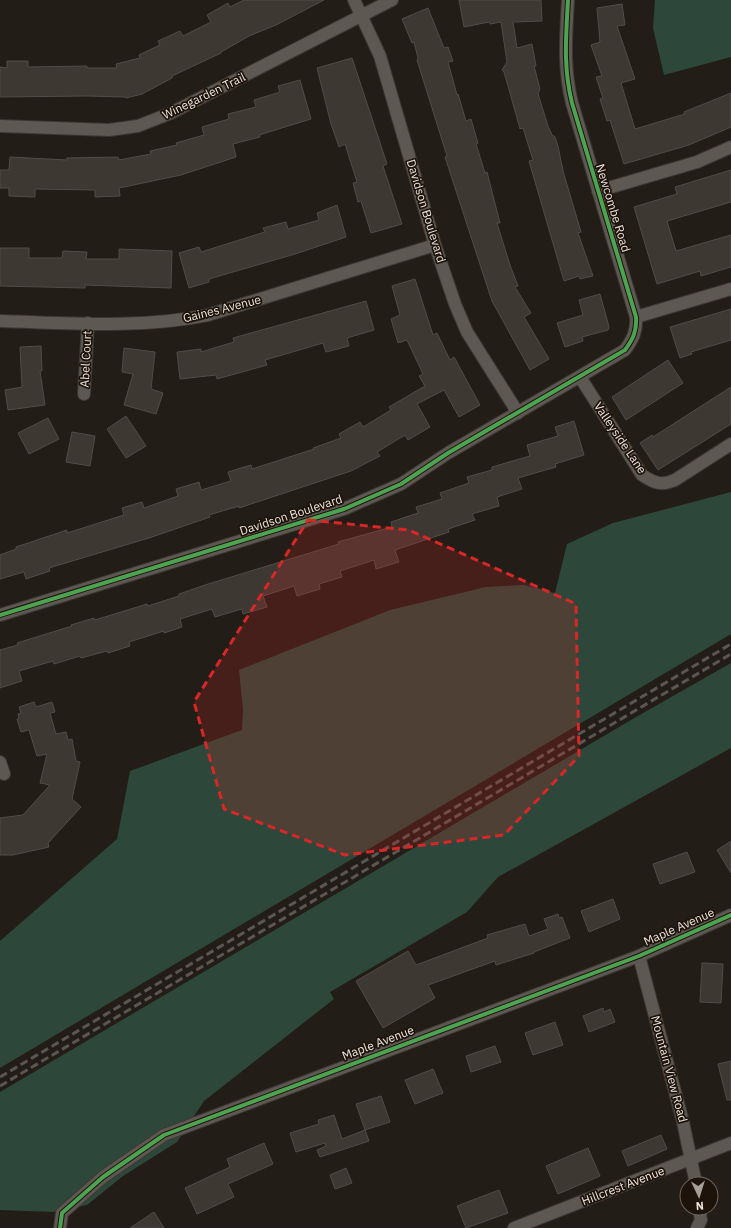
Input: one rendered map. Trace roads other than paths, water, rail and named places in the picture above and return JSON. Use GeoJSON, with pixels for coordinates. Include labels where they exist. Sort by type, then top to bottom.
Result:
{"type":"FeatureCollection","features":[{"type":"Feature","properties":{"kind":"street","name":"Davidson Boulevard"},"geometry":{"type":"LineString","coordinates":[[354,0],[380,56],[435,245],[455,304],[467,332],[518,413]]}},
{"type":"Feature","properties":{"kind":"street","name":"Winegarden Trail"},"geometry":{"type":"LineString","coordinates":[[0,126],[109,130],[138,126],[171,113],[392,0]]}},
{"type":"Feature","properties":{"kind":"street","name":"Newcombe Road"},"geometry":{"type":"LineString","coordinates":[[566,384],[625,350],[633,338],[636,329],[636,317],[567,81],[565,56],[568,0]]}},
{"type":"Feature","properties":{"kind":"street"},"geometry":{"type":"LineString","coordinates":[[598,191],[697,162],[731,147]]}},
{"type":"Feature","properties":{"kind":"street","name":"Gaines Avenue"},"geometry":{"type":"LineString","coordinates":[[0,321],[88,324],[184,320],[208,315],[435,245]]}},
{"type":"Feature","properties":{"kind":"street"},"geometry":{"type":"LineString","coordinates":[[636,317],[731,289]]}},
{"type":"Feature","properties":{"kind":"street","name":"Abel Court"},"geometry":{"type":"LineString","coordinates":[[84,394],[88,324]]}},
{"type":"Feature","properties":{"kind":"street","name":"Valleyside Lane"},"geometry":{"type":"LineString","coordinates":[[580,377],[642,475],[653,483],[667,484],[675,480],[731,444]]}},
{"type":"Feature","properties":{"kind":"street","name":"Davidson Boulevard"},"geometry":{"type":"LineString","coordinates":[[0,616],[344,509],[400,484],[566,384]]}},
{"type":"Feature","properties":{"kind":"street","name":"Maple Avenue"},"geometry":{"type":"LineString","coordinates":[[60,1228],[62,1213],[103,1177],[164,1135],[639,956],[731,915]]}},
{"type":"Feature","properties":{"kind":"street","name":"Mountain View Road"},"geometry":{"type":"LineString","coordinates":[[639,956],[683,1122],[694,1176]]}},
{"type":"Feature","properties":{"kind":"street","name":"Hillcrest Avenue"},"geometry":{"type":"LineString","coordinates":[[514,1228],[731,1143]]}},
{"type":"Feature","properties":{"kind":"street"},"geometry":{"type":"LineString","coordinates":[[697,1228],[700,1216]]}},
{"type":"Feature","properties":{"kind":"railway"},"geometry":{"type":"LineString","coordinates":[[0,1077],[731,644]]}},
{"type":"Feature","properties":{"kind":"railway"},"geometry":{"type":"LineString","coordinates":[[0,1086],[731,654]]}}]}
